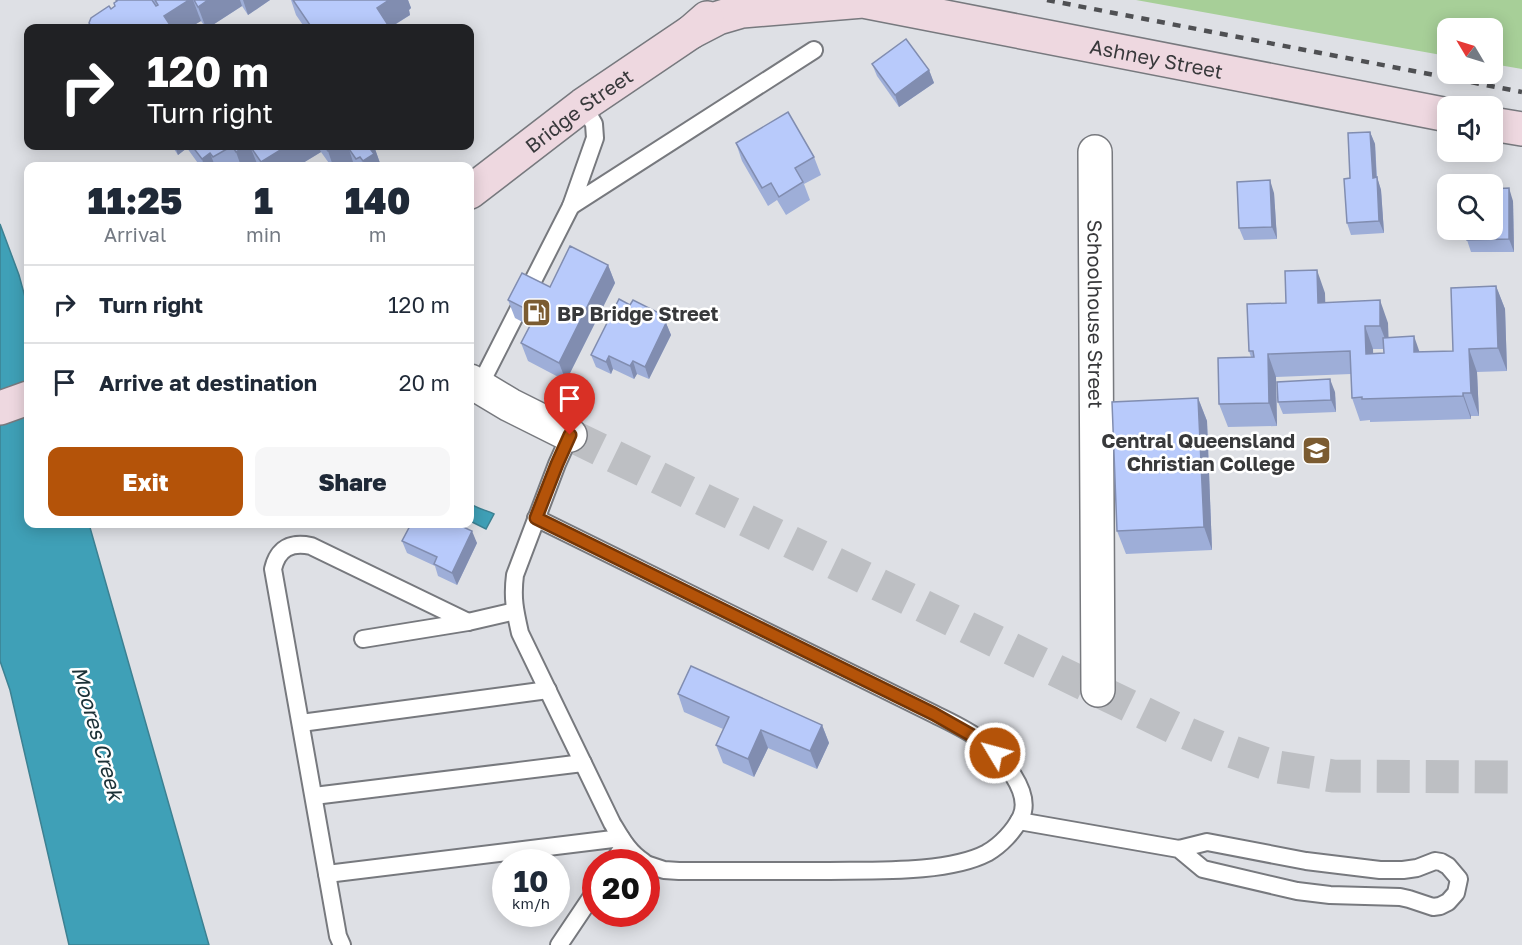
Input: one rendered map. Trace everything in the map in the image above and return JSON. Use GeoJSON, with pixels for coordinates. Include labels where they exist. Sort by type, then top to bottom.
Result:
{"type":"FeatureCollection","features":[{"type":"Feature","properties":{"kind":"street","name":"Bridge Street"},"geometry":{"type":"LineString","coordinates":[[474,189],[583,105],[690,32],[729,0]]}},
{"type":"Feature","properties":{"kind":"street","name":"Bridge Street"},"geometry":{"type":"LineString","coordinates":[[690,32],[718,18],[742,11],[864,1]]}},
{"type":"Feature","properties":{"kind":"street","name":"Ashney Street"},"geometry":{"type":"LineString","coordinates":[[864,1],[1437,113]]}},
{"type":"Feature","properties":{"kind":"street"},"geometry":{"type":"LineString","coordinates":[[1503,125],[1522,129]]}},
{"type":"Feature","properties":{"kind":"street","name":"Schoolhouse Street"},"geometry":{"type":"LineString","coordinates":[[1095,152],[1098,690]]}},
{"type":"Feature","properties":{"kind":"street"},"geometry":{"type":"LineString","coordinates":[[474,212],[496,173]]}},
{"type":"Feature","properties":{"kind":"street"},"geometry":{"type":"LineString","coordinates":[[475,384],[510,405],[570,435]]}},
{"type":"Feature","properties":{"kind":"street"},"geometry":{"type":"LineString","coordinates":[[0,408],[24,399]]}},
{"type":"Feature","properties":{"kind":"lane"},"geometry":{"type":"LineString","coordinates":[[571,206],[814,50]]}},
{"type":"Feature","properties":{"kind":"lane"},"geometry":{"type":"LineString","coordinates":[[475,384],[571,206],[595,138],[594,124],[583,105]]}},
{"type":"Feature","properties":{"kind":"lane"},"geometry":{"type":"LineString","coordinates":[[570,435],[515,575],[513,594],[515,610],[520,633],[583,763],[629,849]]}},
{"type":"Feature","properties":{"kind":"lane"},"geometry":{"type":"LineString","coordinates":[[536,518],[934,714],[980,740],[995,753],[1024,796],[1024,810],[1005,839],[987,852],[967,860],[939,866],[877,870],[679,871],[660,869]]}},
{"type":"Feature","properties":{"kind":"lane"},"geometry":{"type":"LineString","coordinates":[[342,945],[338,936],[273,569],[276,559],[290,546],[301,544],[311,546],[468,622]]}},
{"type":"Feature","properties":{"kind":"lane"},"geometry":{"type":"LineString","coordinates":[[363,639],[468,622],[515,610]]}},
{"type":"Feature","properties":{"kind":"lane"},"geometry":{"type":"LineString","coordinates":[[301,723],[548,690]]}},
{"type":"Feature","properties":{"kind":"lane"},"geometry":{"type":"LineString","coordinates":[[314,796],[583,763]]}},
{"type":"Feature","properties":{"kind":"lane"},"geometry":{"type":"LineString","coordinates":[[1019,820],[1179,849],[1207,842],[1306,861],[1380,870],[1417,868],[1434,861],[1448,866],[1459,879],[1456,893],[1448,902],[1433,907],[1400,897],[1330,895],[1296,891],[1203,869],[1179,849]]}},
{"type":"Feature","properties":{"kind":"lane"},"geometry":{"type":"LineString","coordinates":[[619,849],[623,841]]}},
{"type":"Feature","properties":{"kind":"lane"},"geometry":{"type":"LineString","coordinates":[[327,874],[623,841]]}},
{"type":"Feature","properties":{"kind":"lane"},"geometry":{"type":"LineString","coordinates":[[559,945],[582,911]]}},
{"type":"Feature","properties":{"kind":"green space"},"geometry":{"type":"Polygon","coordinates":[[[1136,0],[1522,0],[1522,69],[1503,66],[1503,18],[1437,18],[1437,54],[1136,0]]]}},
{"type":"Feature","properties":{"kind":"water","name":"Moores Creek"},"geometry":{"type":"Polygon","coordinates":[[[0,224],[24,293],[24,528],[90,528],[209,945],[69,945],[10,690],[0,661],[0,224]]]}},
{"type":"Feature","properties":{"kind":"water"},"geometry":{"type":"Polygon","coordinates":[[[474,506],[494,514],[486,529],[474,523],[474,506]]]}},
{"type":"Feature","properties":{"kind":"building"},"geometry":{"type":"Polygon","coordinates":[[[152,0],[156,6],[158,5],[155,0],[189,0],[164,16],[169,24],[90,24],[91,18],[109,6],[111,9],[117,1],[152,0]]]}},
{"type":"Feature","properties":{"kind":"building"},"geometry":{"type":"Polygon","coordinates":[[[194,0],[208,0],[198,7],[194,0]]]}},
{"type":"Feature","properties":{"kind":"building"},"geometry":{"type":"Polygon","coordinates":[[[293,0],[389,0],[377,8],[387,24],[309,24],[293,0]]]}},
{"type":"Feature","properties":{"kind":"building"},"geometry":{"type":"Polygon","coordinates":[[[906,39],[929,70],[895,95],[872,64],[906,39]]]}},
{"type":"Feature","properties":{"kind":"building"},"geometry":{"type":"Polygon","coordinates":[[[788,112],[814,157],[795,168],[803,182],[779,197],[771,183],[762,188],[736,143],[788,112]]]}},
{"type":"Feature","properties":{"kind":"building"},"geometry":{"type":"Polygon","coordinates":[[[1370,132],[1373,178],[1377,177],[1379,221],[1347,223],[1344,179],[1350,178],[1348,133],[1370,132]]]}},
{"type":"Feature","properties":{"kind":"building"},"geometry":{"type":"Polygon","coordinates":[[[195,150],[225,150],[213,157],[210,153],[202,159],[195,150]]]}},
{"type":"Feature","properties":{"kind":"building"},"geometry":{"type":"Polygon","coordinates":[[[253,150],[280,150],[261,162],[253,150]]]}},
{"type":"Feature","properties":{"kind":"building"},"geometry":{"type":"Polygon","coordinates":[[[350,150],[371,150],[374,154],[363,161],[360,157],[356,159],[350,150]]]}},
{"type":"Feature","properties":{"kind":"building"},"geometry":{"type":"Polygon","coordinates":[[[1270,180],[1272,227],[1239,228],[1237,182],[1270,180]]]}},
{"type":"Feature","properties":{"kind":"building"},"geometry":{"type":"Polygon","coordinates":[[[1503,188],[1509,188],[1509,239],[1503,239],[1503,188]]]}},
{"type":"Feature","properties":{"kind":"building"},"geometry":{"type":"Polygon","coordinates":[[[570,246],[608,265],[559,363],[521,343],[536,314],[508,300],[522,273],[550,287],[570,246]]]}},
{"type":"Feature","properties":{"kind":"building"},"geometry":{"type":"Polygon","coordinates":[[[1317,270],[1318,303],[1380,300],[1380,326],[1365,326],[1366,354],[1384,353],[1383,338],[1414,336],[1414,352],[1453,351],[1451,288],[1496,286],[1498,348],[1469,349],[1471,393],[1463,393],[1463,396],[1352,398],[1350,351],[1268,354],[1269,403],[1219,404],[1218,358],[1254,357],[1253,351],[1249,351],[1247,304],[1286,303],[1285,271],[1317,270]]]}},
{"type":"Feature","properties":{"kind":"building"},"geometry":{"type":"Polygon","coordinates":[[[619,299],[630,305],[633,300],[661,314],[658,319],[666,323],[645,367],[633,361],[630,366],[609,356],[606,362],[591,355],[619,299]]]}},
{"type":"Feature","properties":{"kind":"building"},"geometry":{"type":"Polygon","coordinates":[[[1330,379],[1331,400],[1278,402],[1277,382],[1330,379]]]}},
{"type":"Feature","properties":{"kind":"building"},"geometry":{"type":"Polygon","coordinates":[[[1198,398],[1204,527],[1117,531],[1112,402],[1198,398]]]}},
{"type":"Feature","properties":{"kind":"building"},"geometry":{"type":"Polygon","coordinates":[[[409,528],[466,528],[472,531],[452,573],[434,564],[437,557],[402,541],[409,528]]]}},
{"type":"Feature","properties":{"kind":"building"},"geometry":{"type":"Polygon","coordinates":[[[691,666],[822,725],[810,751],[761,730],[748,759],[716,745],[729,717],[678,694],[691,666]]]}},
{"type":"Feature","properties":{"kind":"tunnel"},"geometry":{"type":"LineString","coordinates":[[570,435],[1179,730],[1219,747],[1272,766],[1333,776],[1522,777]]}},
{"type":"Feature","properties":{"kind":"railway"},"geometry":{"type":"LineString","coordinates":[[1047,0],[1522,92]]}},
{"type":"Feature","properties":{"kind":"place","name":"BP Bridge Street"},"geometry":{"type":"Point","coordinates":[536,313]}},
{"type":"Feature","properties":{"kind":"place","name":"Central Queensland Christian College"},"geometry":{"type":"Point","coordinates":[1316,451]}},
{"type":"Feature","properties":{"kind":"route"},"geometry":{"type":"LineString","coordinates":[[570,435],[536,518],[934,714],[980,740],[995,753]]}}]}
